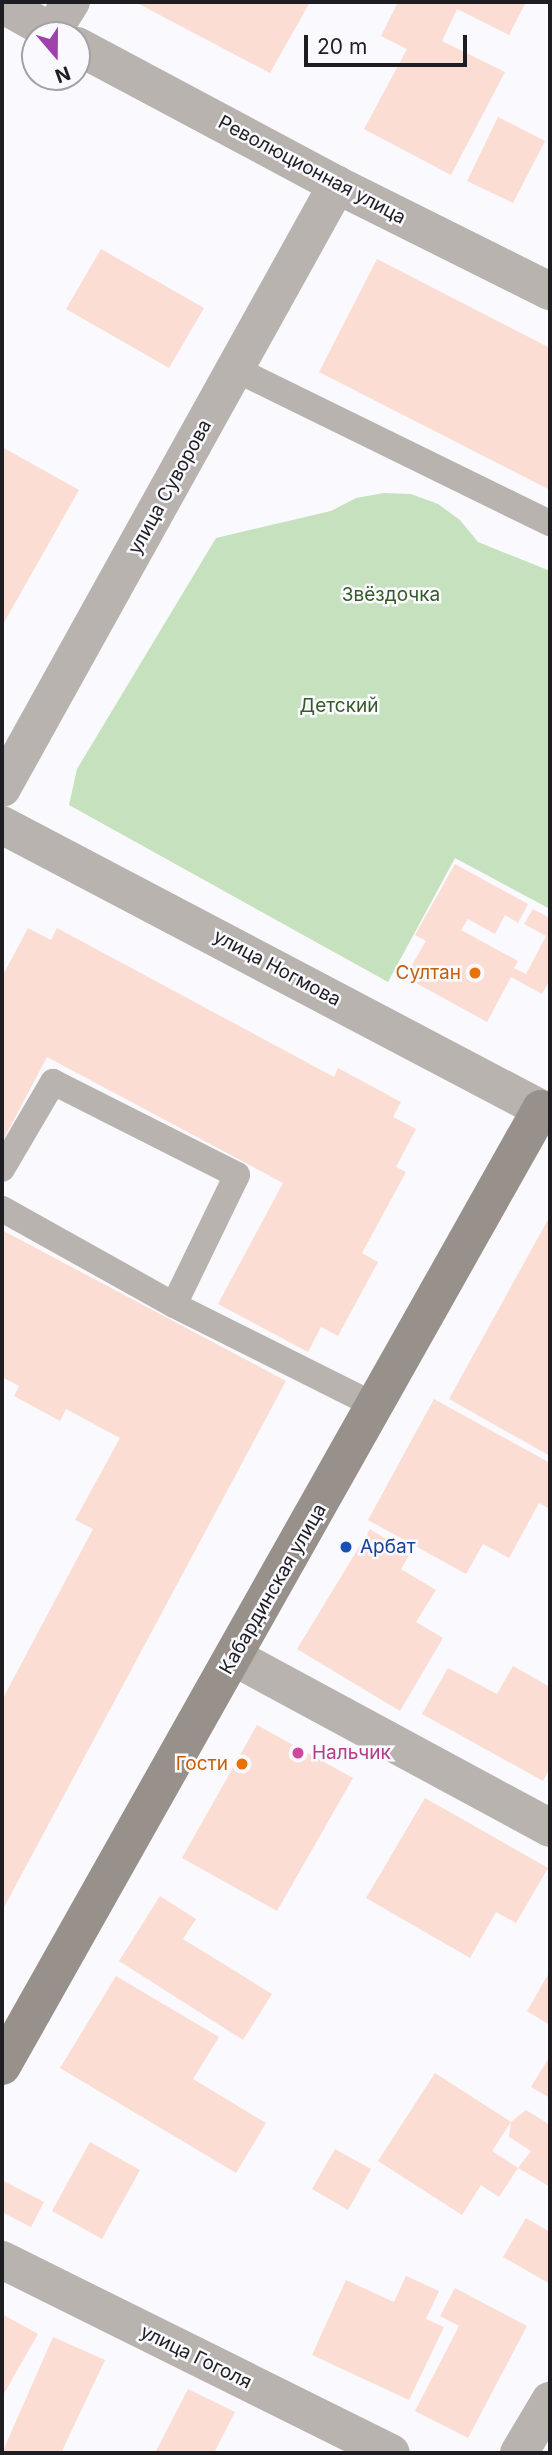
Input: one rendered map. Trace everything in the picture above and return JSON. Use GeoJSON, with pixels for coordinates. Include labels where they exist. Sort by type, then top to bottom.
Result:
{"type":"FeatureCollection","features":[{"type":"Feature","properties":{"kind":"street","name":"Революционная улица"},"geometry":{"type":"LineString","coordinates":[[2,4],[44,21]]}},
{"type":"Feature","properties":{"kind":"street","name":"Революционная улица"},"geometry":{"type":"LineString","coordinates":[[91,44],[337,185],[550,291]]}},
{"type":"Feature","properties":{"kind":"street","name":"улица Суворова"},"geometry":{"type":"LineString","coordinates":[[2,788],[337,185]]}},
{"type":"Feature","properties":{"kind":"street","name":"улица Ногмова"},"geometry":{"type":"LineString","coordinates":[[2,825],[546,1111]]}},
{"type":"Feature","properties":{"kind":"street","name":"Кабардинская улица"},"geometry":{"type":"LineString","coordinates":[[2,2066],[546,1111]]}},
{"type":"Feature","properties":{"kind":"street"},"geometry":{"type":"LineString","coordinates":[[234,1657],[550,1828]]}},
{"type":"Feature","properties":{"kind":"street","name":"улица Гоголя"},"geometry":{"type":"LineString","coordinates":[[2,2260],[391,2453]]}},
{"type":"Feature","properties":{"kind":"street"},"geometry":{"type":"LineString","coordinates":[[519,2453],[550,2400]]}},
{"type":"Feature","properties":{"kind":"lane"},"geometry":{"type":"LineString","coordinates":[[235,369],[550,523]]}},
{"type":"Feature","properties":{"kind":"lane"},"geometry":{"type":"LineString","coordinates":[[2,1169],[53,1082],[237,1175],[174,1305]]}},
{"type":"Feature","properties":{"kind":"lane"},"geometry":{"type":"LineString","coordinates":[[2,1209],[174,1305],[376,1406]]}},
{"type":"Feature","properties":{"kind":"green space","name":"Детский"},"geometry":{"type":"Polygon","coordinates":[[[384,493],[411,494],[438,504],[460,520],[478,542],[550,571],[550,909],[455,858],[388,982],[69,805],[77,769],[216,538],[331,511],[356,498],[384,493]]]}},
{"type":"Feature","properties":{"kind":"building"},"geometry":{"type":"Polygon","coordinates":[[[135,2],[310,2],[270,73],[135,2]]]}},
{"type":"Feature","properties":{"kind":"building"},"geometry":{"type":"Polygon","coordinates":[[[398,2],[526,2],[509,35],[457,9],[442,41],[505,72],[451,175],[364,129],[407,49],[381,36],[398,2]]]}},
{"type":"Feature","properties":{"kind":"building"},"geometry":{"type":"Polygon","coordinates":[[[498,117],[545,141],[513,203],[467,181],[498,117]]]}},
{"type":"Feature","properties":{"kind":"building"},"geometry":{"type":"Polygon","coordinates":[[[101,249],[204,308],[169,368],[66,309],[101,249]]]}},
{"type":"Feature","properties":{"kind":"building"},"geometry":{"type":"Polygon","coordinates":[[[377,259],[550,348],[550,490],[319,372],[377,259]]]}},
{"type":"Feature","properties":{"kind":"building"},"geometry":{"type":"Polygon","coordinates":[[[2,447],[79,490],[2,626],[2,447]]]}},
{"type":"Feature","properties":{"kind":"building"},"geometry":{"type":"Polygon","coordinates":[[[455,864],[528,904],[518,923],[505,915],[495,934],[468,919],[461,930],[518,961],[514,968],[526,974],[546,936],[524,924],[533,909],[550,918],[550,979],[542,994],[511,977],[487,1022],[405,977],[426,941],[415,935],[455,864]]]}},
{"type":"Feature","properties":{"kind":"building"},"geometry":{"type":"Polygon","coordinates":[[[28,928],[51,940],[57,928],[334,1077],[338,1068],[401,1102],[393,1117],[416,1129],[396,1167],[406,1172],[362,1253],[378,1262],[338,1336],[321,1327],[308,1352],[218,1304],[283,1183],[47,1057],[2,1142],[2,977],[28,928]]]}},
{"type":"Feature","properties":{"kind":"building"},"geometry":{"type":"Polygon","coordinates":[[[550,1216],[550,1456],[449,1399],[550,1216]]]}},
{"type":"Feature","properties":{"kind":"building"},"geometry":{"type":"Polygon","coordinates":[[[2,1230],[286,1381],[2,1911],[2,1700],[93,1529],[75,1520],[120,1438],[66,1409],[60,1421],[14,1396],[19,1386],[2,1377],[2,1230]]]}},
{"type":"Feature","properties":{"kind":"building"},"geometry":{"type":"Polygon","coordinates":[[[434,1399],[550,1463],[550,1509],[539,1503],[509,1558],[483,1544],[466,1574],[368,1520],[434,1399]]]}},
{"type":"Feature","properties":{"kind":"building"},"geometry":{"type":"Polygon","coordinates":[[[370,1529],[410,1554],[401,1569],[436,1590],[416,1622],[443,1638],[400,1711],[297,1649],[370,1529]]]}},
{"type":"Feature","properties":{"kind":"building"},"geometry":{"type":"Polygon","coordinates":[[[513,1666],[550,1687],[550,1768],[543,1781],[422,1714],[448,1668],[497,1694],[513,1666]]]}},
{"type":"Feature","properties":{"kind":"building"},"geometry":{"type":"Polygon","coordinates":[[[257,1725],[353,1778],[277,1911],[182,1858],[257,1725]]]}},
{"type":"Feature","properties":{"kind":"building"},"geometry":{"type":"Polygon","coordinates":[[[425,1798],[548,1868],[516,1923],[496,1912],[470,1958],[366,1898],[425,1798]]]}},
{"type":"Feature","properties":{"kind":"building"},"geometry":{"type":"Polygon","coordinates":[[[160,1896],[196,1919],[183,1939],[272,1994],[243,2040],[119,1961],[160,1896]]]}},
{"type":"Feature","properties":{"kind":"building"},"geometry":{"type":"Polygon","coordinates":[[[550,1971],[550,2025],[527,2011],[550,1971]]]}},
{"type":"Feature","properties":{"kind":"building"},"geometry":{"type":"Polygon","coordinates":[[[116,1976],[219,2037],[193,2079],[266,2123],[236,2173],[60,2068],[116,1976]]]}},
{"type":"Feature","properties":{"kind":"building"},"geometry":{"type":"Polygon","coordinates":[[[550,2056],[550,2098],[531,2087],[550,2056]]]}},
{"type":"Feature","properties":{"kind":"building"},"geometry":{"type":"Polygon","coordinates":[[[435,2073],[511,2122],[492,2151],[518,2168],[499,2197],[481,2185],[462,2215],[378,2161],[435,2073]]]}},
{"type":"Feature","properties":{"kind":"building"},"geometry":{"type":"Polygon","coordinates":[[[526,2110],[550,2125],[550,2187],[518,2168],[531,2151],[509,2137],[511,2122],[526,2110]]]}},
{"type":"Feature","properties":{"kind":"building"},"geometry":{"type":"Polygon","coordinates":[[[90,2142],[140,2170],[102,2239],[52,2211],[90,2142]]]}},
{"type":"Feature","properties":{"kind":"building"},"geometry":{"type":"Polygon","coordinates":[[[335,2149],[371,2169],[348,2210],[312,2189],[335,2149]]]}},
{"type":"Feature","properties":{"kind":"building"},"geometry":{"type":"Polygon","coordinates":[[[2,2180],[44,2202],[31,2227],[2,2212],[2,2180]]]}},
{"type":"Feature","properties":{"kind":"building"},"geometry":{"type":"Polygon","coordinates":[[[526,2218],[550,2232],[550,2284],[503,2257],[526,2218]]]}},
{"type":"Feature","properties":{"kind":"building"},"geometry":{"type":"Polygon","coordinates":[[[406,2276],[439,2291],[426,2319],[444,2327],[409,2400],[312,2355],[346,2280],[394,2302],[406,2276]]]}},
{"type":"Feature","properties":{"kind":"building"},"geometry":{"type":"Polygon","coordinates":[[[455,2288],[527,2326],[468,2438],[415,2411],[459,2326],[440,2316],[455,2288]]]}},
{"type":"Feature","properties":{"kind":"building"},"geometry":{"type":"Polygon","coordinates":[[[2,2314],[38,2334],[2,2397],[2,2314]]]}},
{"type":"Feature","properties":{"kind":"building"},"geometry":{"type":"Polygon","coordinates":[[[53,2337],[105,2360],[61,2453],[2,2453],[53,2337]]]}},
{"type":"Feature","properties":{"kind":"building"},"geometry":{"type":"Polygon","coordinates":[[[188,2389],[235,2412],[214,2453],[155,2453],[188,2389]]]}},
{"type":"Feature","properties":{"kind":"place","name":"Султан"},"geometry":{"type":"Point","coordinates":[475,973]}},
{"type":"Feature","properties":{"kind":"place","name":"Арбат"},"geometry":{"type":"Point","coordinates":[346,1547]}},
{"type":"Feature","properties":{"kind":"place","name":"Нальчик"},"geometry":{"type":"Point","coordinates":[298,1753]}},
{"type":"Feature","properties":{"kind":"place","name":"Гости"},"geometry":{"type":"Point","coordinates":[242,1764]}},
{"type":"Feature","properties":{"kind":"park label","name":"Звёздочка"},"geometry":{"type":"Point","coordinates":[391,595]}}]}
